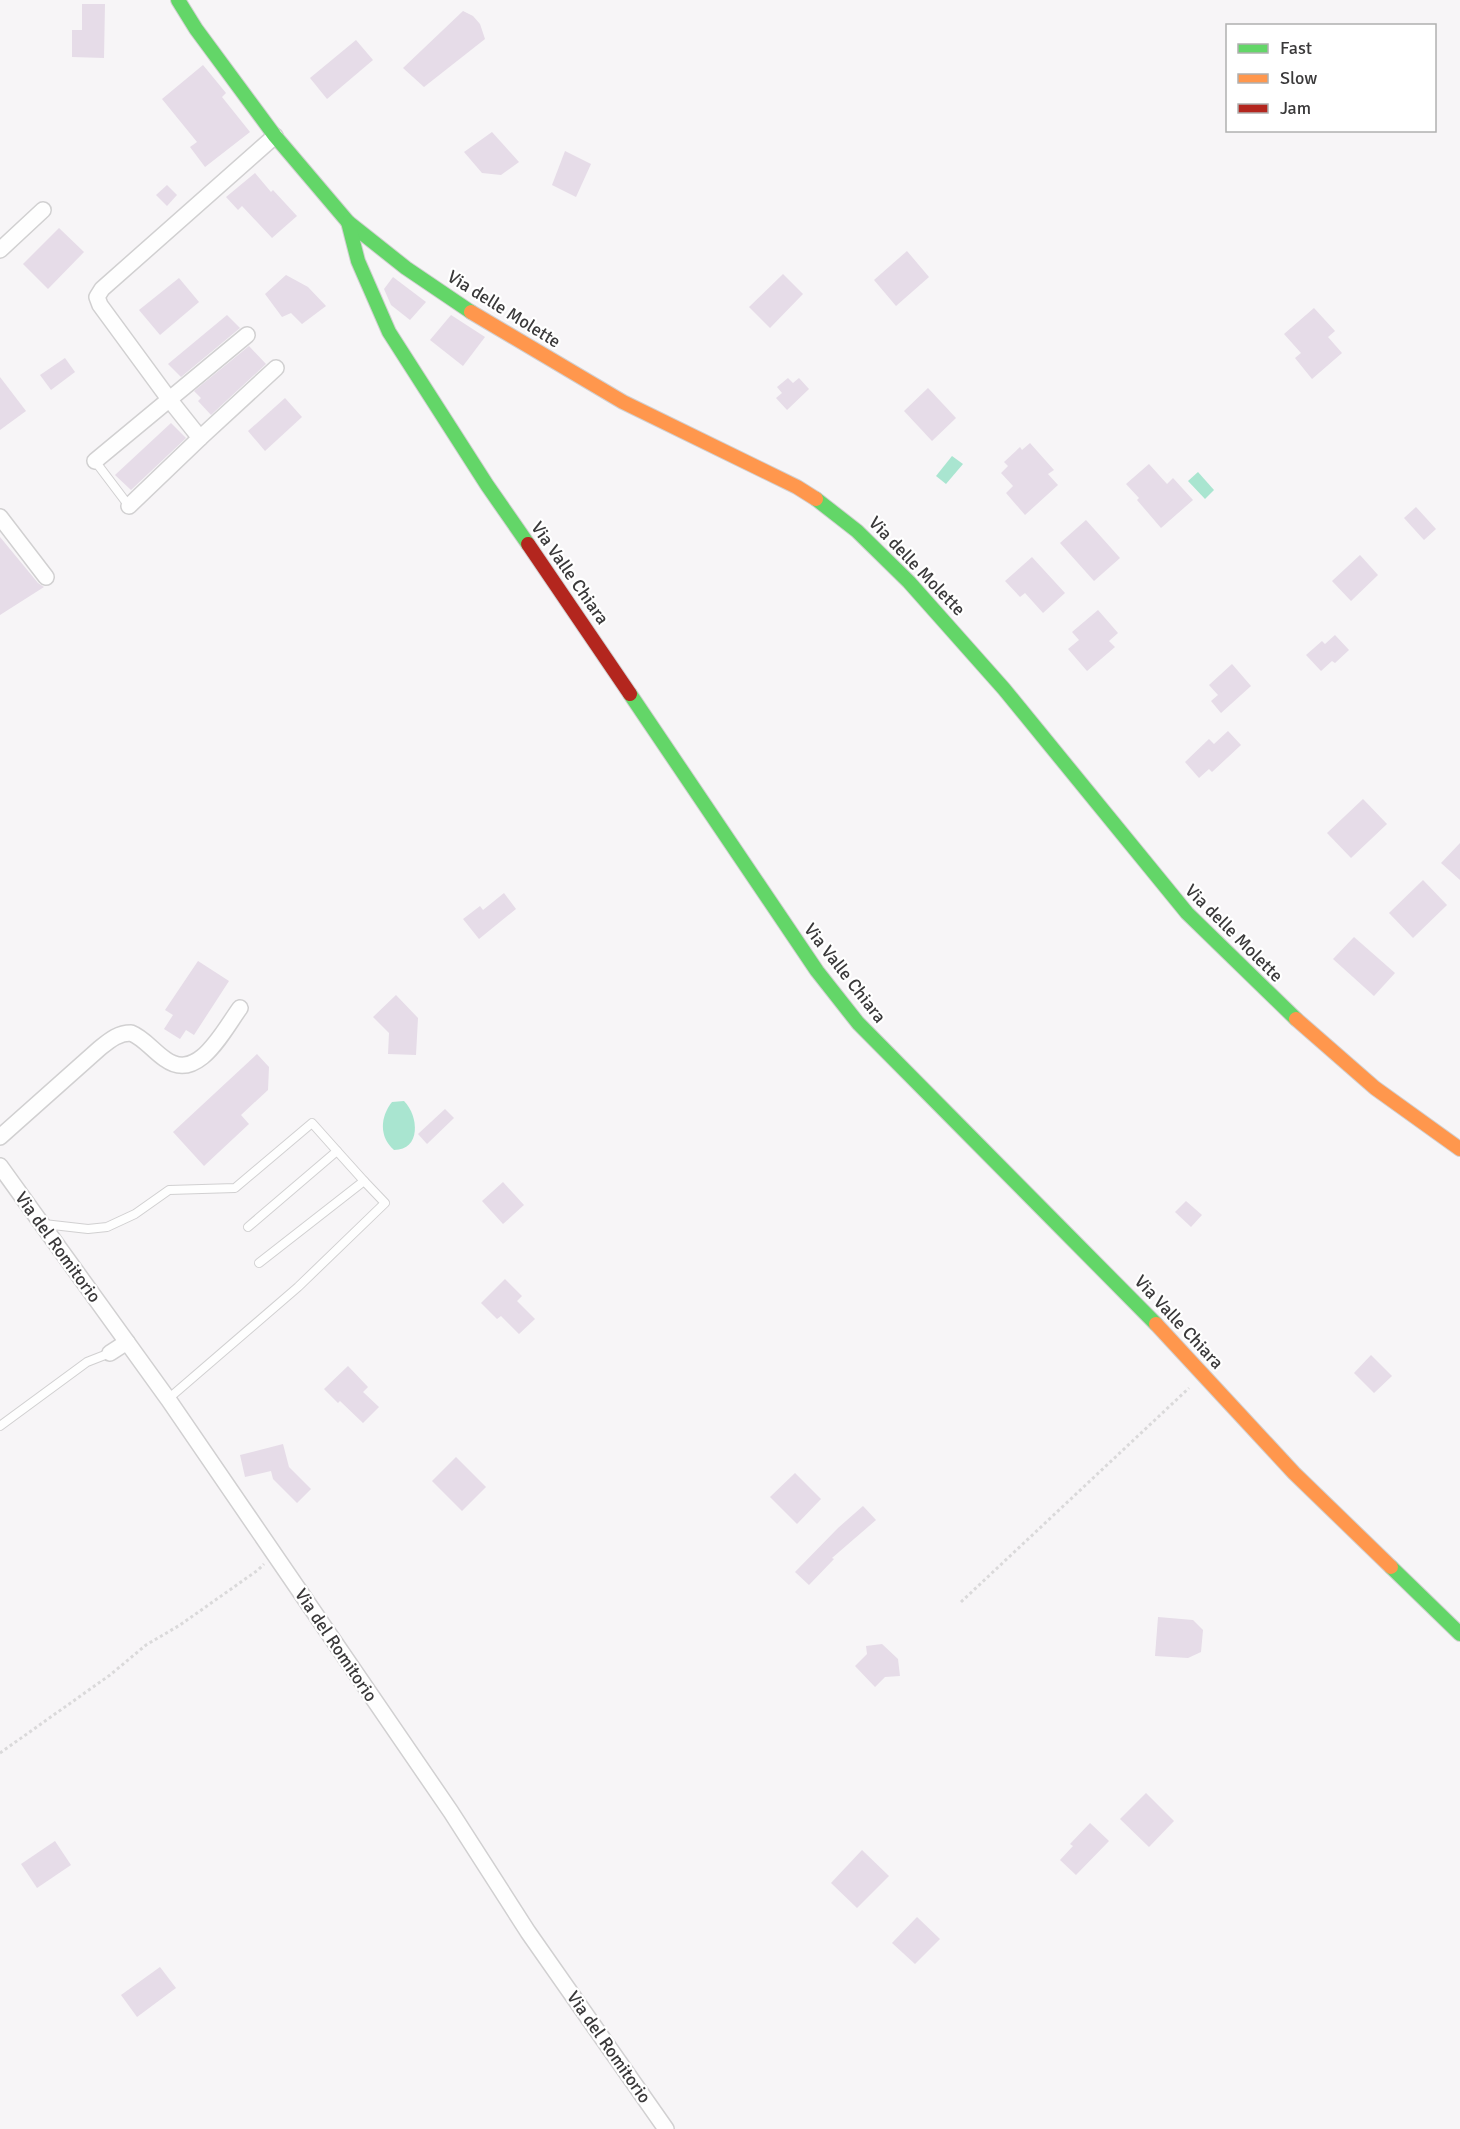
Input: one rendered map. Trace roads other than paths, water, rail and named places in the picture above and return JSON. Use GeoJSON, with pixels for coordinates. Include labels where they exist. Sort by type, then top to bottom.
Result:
{"type":"FeatureCollection","features":[{"type":"Feature","properties":{"kind":"street","name":"Via delle Molette"},"geometry":{"type":"LineString","coordinates":[[178,0],[195,29],[275,136],[348,222],[406,268],[482,320],[623,402],[797,487],[819,500],[860,531],[888,558],[977,657],[1050,743],[1180,906],[1298,1023],[1376,1089],[1460,1149]]}},
{"type":"Feature","properties":{"kind":"street"},"geometry":{"type":"LineString","coordinates":[[200,438],[168,399],[100,305],[99,294],[275,136]]}},
{"type":"Feature","properties":{"kind":"street"},"geometry":{"type":"LineString","coordinates":[[0,250],[42,210]]}},
{"type":"Feature","properties":{"kind":"street","name":"Via Valle Chiara"},"geometry":{"type":"LineString","coordinates":[[348,222],[358,261],[389,332],[487,485],[817,971],[858,1023],[1128,1293],[1294,1473],[1460,1634]]}},
{"type":"Feature","properties":{"kind":"street"},"geometry":{"type":"LineString","coordinates":[[95,461],[247,335]]}},
{"type":"Feature","properties":{"kind":"street"},"geometry":{"type":"LineString","coordinates":[[129,506],[276,368]]}},
{"type":"Feature","properties":{"kind":"street"},"geometry":{"type":"LineString","coordinates":[[0,517],[46,577]]}},
{"type":"Feature","properties":{"kind":"street"},"geometry":{"type":"LineString","coordinates":[[0,1137],[114,1037],[131,1033],[174,1065],[189,1065],[200,1060],[240,1008]]}},
{"type":"Feature","properties":{"kind":"street","name":"Via del Romitorio"},"geometry":{"type":"LineString","coordinates":[[0,1166],[168,1399],[451,1812],[528,1932],[666,2129]]}},
{"type":"Feature","properties":{"kind":"street"},"geometry":{"type":"LineString","coordinates":[[110,1353],[127,1342]]}},
{"type":"Feature","properties":{"kind":"lane"},"geometry":{"type":"LineString","coordinates":[[95,461],[129,506]]}},
{"type":"Feature","properties":{"kind":"lane"},"geometry":{"type":"LineString","coordinates":[[44,1224],[82,1228],[107,1227],[135,1214],[169,1190],[235,1188],[312,1123],[385,1203],[298,1287],[168,1399]]}},
{"type":"Feature","properties":{"kind":"lane"},"geometry":{"type":"LineString","coordinates":[[248,1227],[337,1151]]}},
{"type":"Feature","properties":{"kind":"lane"},"geometry":{"type":"LineString","coordinates":[[259,1263],[364,1181]]}},
{"type":"Feature","properties":{"kind":"lane"},"geometry":{"type":"LineString","coordinates":[[0,1426],[87,1362],[110,1353]]}}]}
